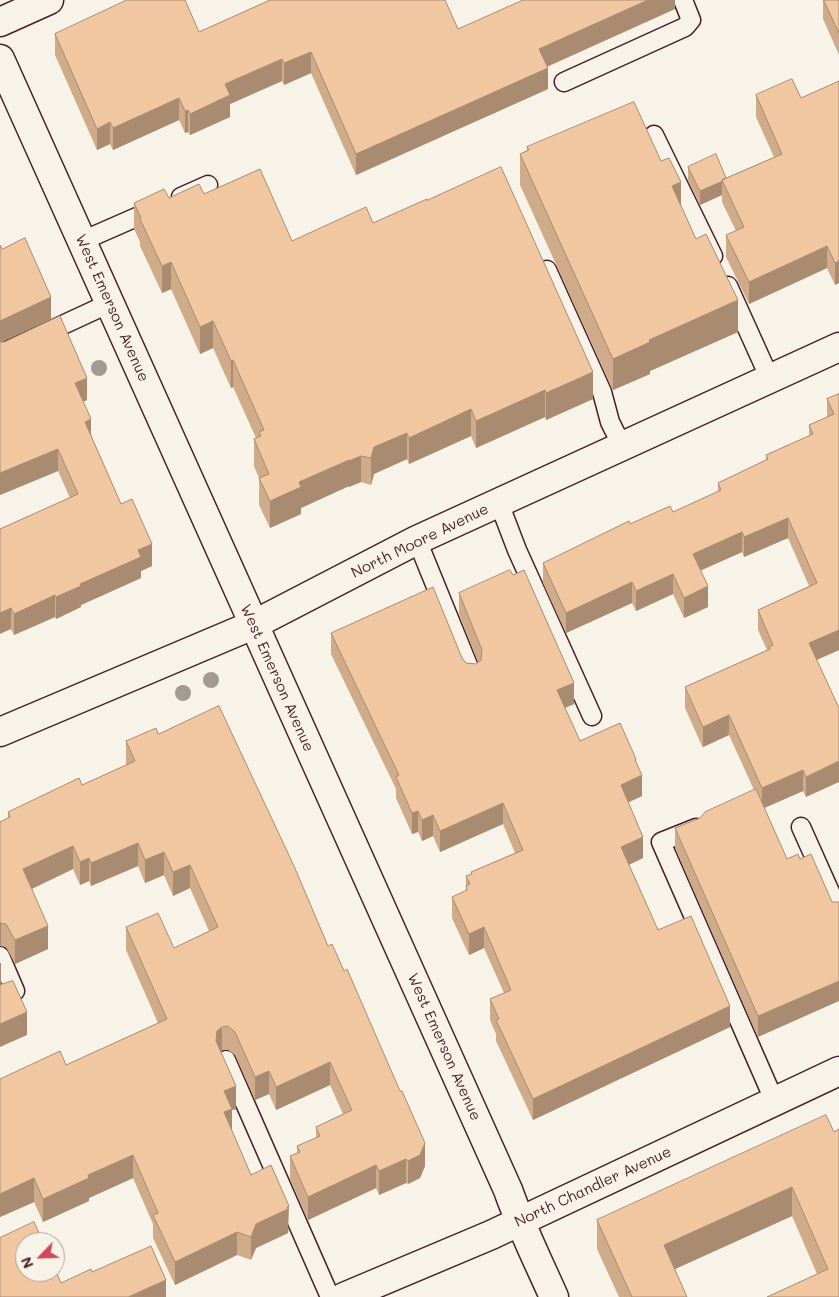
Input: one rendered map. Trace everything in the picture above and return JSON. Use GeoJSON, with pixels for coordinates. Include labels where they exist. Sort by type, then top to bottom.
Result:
{"type":"FeatureCollection","features":[{"type":"Feature","properties":{"kind":"street"},"geometry":{"type":"LineString","coordinates":[[0,22],[48,0]]}},
{"type":"Feature","properties":{"kind":"street","name":"West Emerson Avenue"},"geometry":{"type":"LineString","coordinates":[[0,59],[504,1180],[519,1221],[554,1297]]}},
{"type":"Feature","properties":{"kind":"street","name":"North Moore Avenue"},"geometry":{"type":"LineString","coordinates":[[0,732],[253,625],[417,540],[839,347]]}},
{"type":"Feature","properties":{"kind":"street","name":"North Chandler Avenue"},"geometry":{"type":"LineString","coordinates":[[344,1297],[373,1291],[774,1100],[839,1071]]}},
{"type":"Feature","properties":{"kind":"lane"},"geometry":{"type":"LineString","coordinates":[[564,82],[685,27],[690,20],[683,0]]}},
{"type":"Feature","properties":{"kind":"lane"},"geometry":{"type":"LineString","coordinates":[[654,135],[743,316],[770,378]]}},
{"type":"Feature","properties":{"kind":"lane"},"geometry":{"type":"LineString","coordinates":[[82,241],[208,185]]}},
{"type":"Feature","properties":{"kind":"lane"},"geometry":{"type":"LineString","coordinates":[[541,258],[602,392],[610,422],[622,446]]}},
{"type":"Feature","properties":{"kind":"lane"},"geometry":{"type":"LineString","coordinates":[[0,354],[110,303]]}},
{"type":"Feature","properties":{"kind":"lane"},"geometry":{"type":"LineString","coordinates":[[498,503],[517,550],[592,716]]}},
{"type":"Feature","properties":{"kind":"lane"},"geometry":{"type":"LineString","coordinates":[[417,540],[472,675]]}},
{"type":"Feature","properties":{"kind":"lane"},"geometry":{"type":"LineString","coordinates":[[801,827],[839,912]]}},
{"type":"Feature","properties":{"kind":"lane"},"geometry":{"type":"LineString","coordinates":[[696,828],[661,842],[774,1100]]}},
{"type":"Feature","properties":{"kind":"lane"},"geometry":{"type":"LineString","coordinates":[[0,956],[15,991],[0,998]]}},
{"type":"Feature","properties":{"kind":"lane"},"geometry":{"type":"LineString","coordinates":[[226,1060],[330,1297]]}},
{"type":"Feature","properties":{"kind":"building"},"geometry":{"type":"Polygon","coordinates":[[[127,0],[185,0],[199,32],[270,0],[445,0],[458,29],[523,0],[648,0],[539,49],[548,68],[356,154],[311,52],[284,63],[282,59],[225,84],[230,95],[190,114],[188,110],[185,111],[179,98],[113,128],[110,122],[97,129],[55,34],[127,0]]]}},
{"type":"Feature","properties":{"kind":"building"},"geometry":{"type":"Polygon","coordinates":[[[824,0],[839,0],[839,33],[824,0]]]}},
{"type":"Feature","properties":{"kind":"building"},"geometry":{"type":"Polygon","coordinates":[[[792,79],[801,98],[839,81],[839,261],[835,263],[827,246],[749,282],[726,235],[744,227],[722,180],[782,154],[756,95],[792,79]]]}},
{"type":"Feature","properties":{"kind":"building"},"geometry":{"type":"Polygon","coordinates":[[[634,102],[661,161],[669,158],[681,182],[672,186],[696,239],[706,234],[738,300],[649,340],[650,342],[613,359],[520,154],[529,150],[527,147],[634,102]]]}},
{"type":"Feature","properties":{"kind":"building"},"geometry":{"type":"Polygon","coordinates":[[[716,154],[726,178],[700,191],[688,167],[716,154]]]}},
{"type":"Feature","properties":{"kind":"building"},"geometry":{"type":"Polygon","coordinates":[[[501,167],[593,372],[546,393],[545,390],[476,421],[471,409],[409,438],[407,433],[374,447],[371,458],[361,456],[349,460],[299,482],[301,487],[270,501],[259,478],[269,474],[254,439],[261,436],[259,432],[264,430],[233,360],[231,361],[213,321],[200,327],[171,262],[162,266],[134,203],[164,189],[169,198],[199,184],[204,194],[260,169],[292,241],[366,207],[373,223],[501,167]]]}},
{"type":"Feature","properties":{"kind":"building"},"geometry":{"type":"Polygon","coordinates":[[[25,238],[51,297],[0,321],[0,245],[2,249],[25,238]]]}},
{"type":"Feature","properties":{"kind":"building"},"geometry":{"type":"Polygon","coordinates":[[[60,316],[87,378],[75,383],[91,419],[85,422],[121,504],[132,499],[152,544],[138,550],[141,557],[80,584],[81,586],[56,597],[55,595],[14,614],[11,608],[0,613],[0,529],[78,494],[58,449],[0,473],[0,342],[4,342],[60,316]]]}},
{"type":"Feature","properties":{"kind":"building"},"geometry":{"type":"Polygon","coordinates":[[[839,394],[839,630],[809,643],[839,708],[839,761],[806,777],[803,770],[762,788],[729,715],[703,727],[685,687],[770,649],[769,647],[773,645],[758,610],[817,583],[788,518],[744,537],[742,532],[693,554],[708,586],[684,598],[673,574],[636,591],[632,582],[566,613],[543,563],[629,521],[630,524],[670,506],[673,512],[721,490],[718,483],[768,459],[766,455],[813,434],[809,425],[834,414],[827,399],[839,394]]]}},
{"type":"Feature","properties":{"kind":"building"},"geometry":{"type":"Polygon","coordinates":[[[510,570],[513,575],[524,570],[574,683],[557,690],[580,741],[620,723],[636,759],[642,775],[621,785],[643,837],[621,847],[658,930],[691,916],[730,1006],[533,1099],[496,1020],[499,1019],[490,999],[511,990],[484,927],[469,934],[452,897],[467,890],[466,886],[470,884],[466,876],[472,874],[471,872],[523,850],[503,803],[440,831],[433,815],[422,820],[418,811],[412,813],[396,777],[399,775],[331,633],[433,587],[462,658],[466,663],[476,664],[481,660],[482,650],[459,593],[510,570]]]}},
{"type":"Feature","properties":{"kind":"building"},"geometry":{"type":"Polygon","coordinates":[[[219,706],[294,866],[328,946],[332,944],[344,971],[347,969],[400,1091],[402,1091],[425,1143],[420,1155],[408,1161],[406,1159],[379,1171],[376,1165],[308,1197],[290,1156],[300,1152],[297,1146],[320,1136],[316,1127],[352,1110],[330,1062],[276,1087],[269,1071],[255,1077],[235,1032],[228,1026],[222,1027],[217,1031],[216,1041],[236,1086],[224,1091],[232,1109],[224,1112],[251,1175],[271,1165],[289,1206],[287,1207],[288,1209],[256,1224],[251,1237],[237,1232],[175,1262],[153,1215],[158,1213],[133,1155],[88,1175],[89,1178],[43,1199],[34,1178],[0,1194],[0,1079],[60,1051],[66,1065],[167,1019],[126,927],[158,913],[174,948],[218,927],[190,865],[173,872],[164,852],[145,860],[138,843],[91,863],[89,858],[80,862],[73,846],[23,869],[48,926],[15,940],[6,924],[0,923],[0,822],[10,817],[8,812],[79,778],[82,785],[135,761],[126,741],[156,728],[158,734],[219,706]]]}},
{"type":"Feature","properties":{"kind":"building"},"geometry":{"type":"Polygon","coordinates":[[[756,789],[787,859],[798,854],[800,859],[811,854],[832,902],[839,902],[839,981],[758,1016],[675,828],[700,818],[705,812],[756,789]]]}},
{"type":"Feature","properties":{"kind":"building"},"geometry":{"type":"Polygon","coordinates":[[[13,981],[27,1012],[0,1024],[0,985],[13,981]]]}},
{"type":"Feature","properties":{"kind":"building"},"geometry":{"type":"Polygon","coordinates":[[[826,1115],[834,1132],[839,1129],[839,1297],[767,1297],[828,1269],[792,1187],[664,1245],[687,1297],[632,1297],[597,1220],[826,1115]]]}},
{"type":"Feature","properties":{"kind":"building"},"geometry":{"type":"Polygon","coordinates":[[[34,1222],[38,1232],[15,1232],[15,1282],[65,1282],[91,1269],[92,1272],[151,1246],[166,1280],[128,1297],[0,1297],[0,1238],[34,1222]]]}}]}
